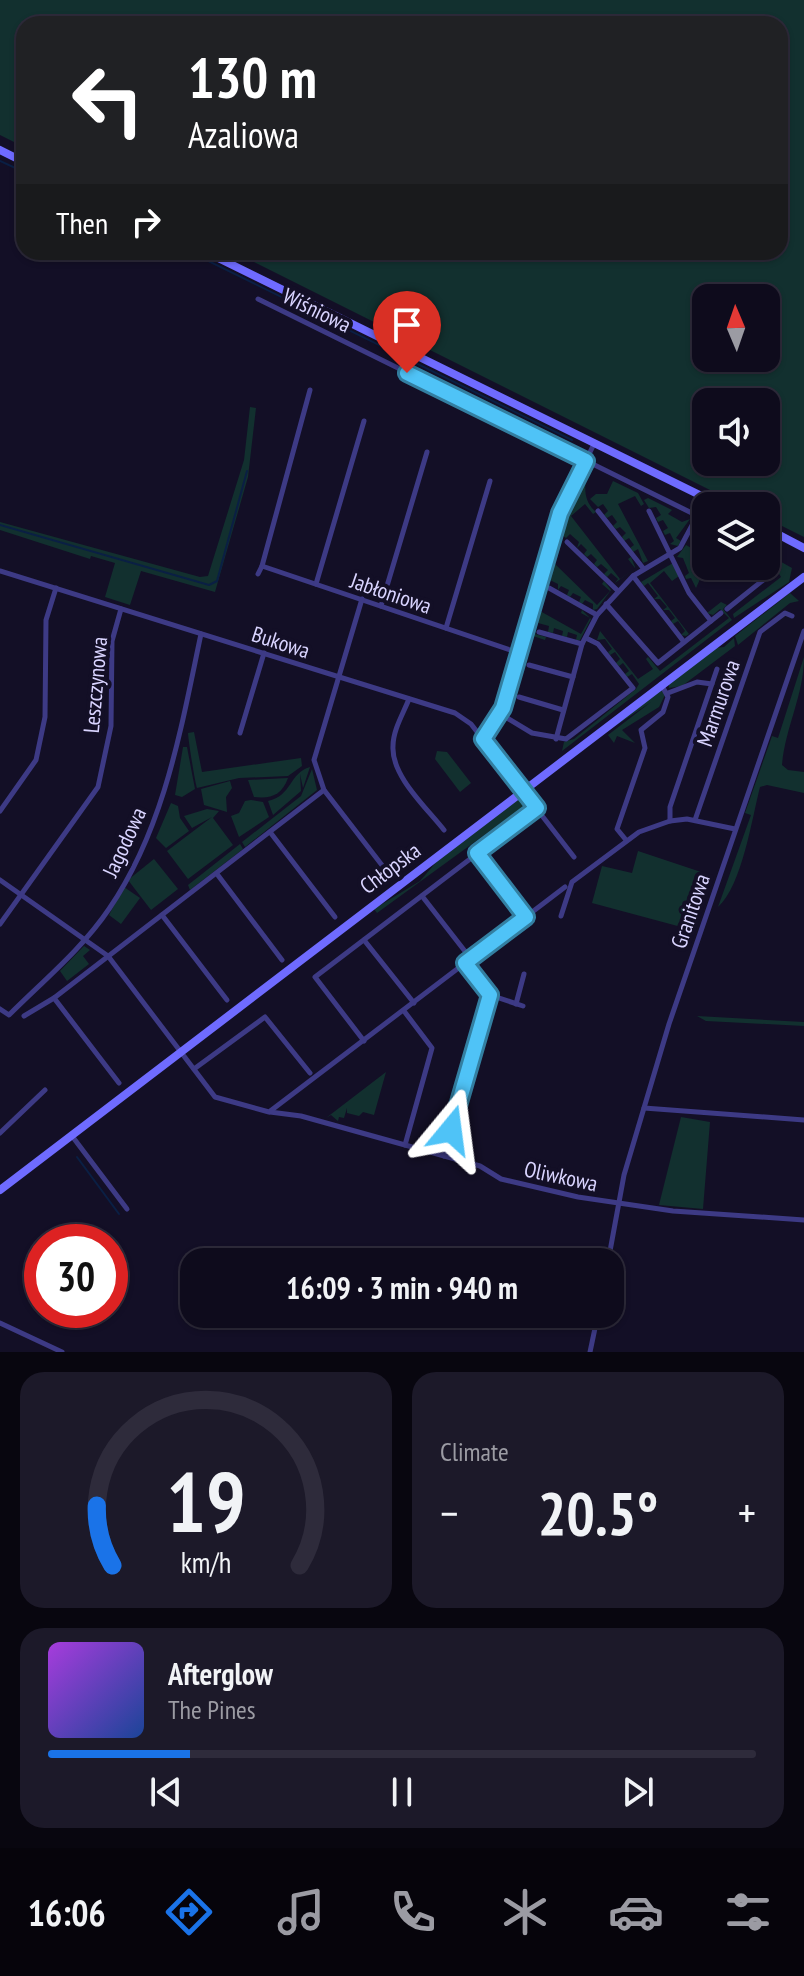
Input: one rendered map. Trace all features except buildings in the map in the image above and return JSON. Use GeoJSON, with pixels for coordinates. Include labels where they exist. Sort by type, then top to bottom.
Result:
{"type":"FeatureCollection","features":[{"type":"Feature","properties":{"kind":"street"},"geometry":{"type":"LineString","coordinates":[[222,260],[694,492]]}},
{"type":"Feature","properties":{"kind":"street","name":"Wiśniowa"},"geometry":{"type":"LineString","coordinates":[[258,299],[692,514]]}},
{"type":"Feature","properties":{"kind":"street"},"geometry":{"type":"LineString","coordinates":[[258,574],[310,390]]}},
{"type":"Feature","properties":{"kind":"street"},"geometry":{"type":"LineString","coordinates":[[316,584],[364,421]]}},
{"type":"Feature","properties":{"kind":"street"},"geometry":{"type":"LineString","coordinates":[[483,739],[503,708],[560,513],[594,444]]}},
{"type":"Feature","properties":{"kind":"street"},"geometry":{"type":"LineString","coordinates":[[381,606],[427,452]]}},
{"type":"Feature","properties":{"kind":"street"},"geometry":{"type":"LineString","coordinates":[[446,628],[490,481]]}},
{"type":"Feature","properties":{"kind":"street"},"geometry":{"type":"LineString","coordinates":[[598,511],[643,568]]}},
{"type":"Feature","properties":{"kind":"street"},"geometry":{"type":"LineString","coordinates":[[649,511],[689,593],[711,621]]}},
{"type":"Feature","properties":{"kind":"street"},"geometry":{"type":"LineString","coordinates":[[556,739],[582,644],[597,615],[633,576],[684,543],[692,526]]}},
{"type":"Feature","properties":{"kind":"street"},"geometry":{"type":"LineString","coordinates":[[780,535],[804,548]]}},
{"type":"Feature","properties":{"kind":"street"},"geometry":{"type":"LineString","coordinates":[[567,542],[617,590]]}},
{"type":"Feature","properties":{"kind":"street","name":"Jabłoniowa"},"geometry":{"type":"LineString","coordinates":[[262,566],[519,653]]}},
{"type":"Feature","properties":{"kind":"street","name":"Bukowa"},"geometry":{"type":"LineString","coordinates":[[0,571],[462,717],[483,739],[574,857]]}},
{"type":"Feature","properties":{"kind":"street"},"geometry":{"type":"LineString","coordinates":[[633,576],[684,642]]}},
{"type":"Feature","properties":{"kind":"street","name":"Chłopska"},"geometry":{"type":"LineString","coordinates":[[0,1190],[804,577]]}},
{"type":"Feature","properties":{"kind":"street"},"geometry":{"type":"LineString","coordinates":[[606,604],[658,663],[763,580]]}},
{"type":"Feature","properties":{"kind":"street"},"geometry":{"type":"LineString","coordinates":[[0,811],[36,760],[45,717],[46,620],[56,588]]}},
{"type":"Feature","properties":{"kind":"street"},"geometry":{"type":"LineString","coordinates":[[549,588],[597,615]]}},
{"type":"Feature","properties":{"kind":"street"},"geometry":{"type":"LineString","coordinates":[[362,599],[315,752],[316,772],[324,790],[388,873]]}},
{"type":"Feature","properties":{"kind":"street","name":"Leszczynowa"},"geometry":{"type":"LineString","coordinates":[[0,924],[98,787],[111,726],[112,641],[121,609]]}},
{"type":"Feature","properties":{"kind":"street","name":"Marmurowa"},"geometry":{"type":"LineString","coordinates":[[695,820],[760,632],[785,613],[792,616]]}},
{"type":"Feature","properties":{"kind":"street","name":"Granitowa"},"geometry":{"type":"LineString","coordinates":[[610,1248],[618,1204],[644,1108],[735,829],[804,631]]}},
{"type":"Feature","properties":{"kind":"street"},"geometry":{"type":"LineString","coordinates":[[539,632],[582,644]]}},
{"type":"Feature","properties":{"kind":"street","name":"Jagodowa"},"geometry":{"type":"LineString","coordinates":[[0,1009],[9,1015],[85,939],[110,907],[152,829],[174,757],[201,634]]}},
{"type":"Feature","properties":{"kind":"street"},"geometry":{"type":"LineString","coordinates":[[507,718],[532,733],[556,739],[576,733],[633,688],[598,644],[586,638]]}},
{"type":"Feature","properties":{"kind":"street"},"geometry":{"type":"LineString","coordinates":[[240,733],[264,653]]}},
{"type":"Feature","properties":{"kind":"street"},"geometry":{"type":"LineString","coordinates":[[529,665],[573,677]]}},
{"type":"Feature","properties":{"kind":"street"},"geometry":{"type":"LineString","coordinates":[[670,821],[670,807],[717,669]]}},
{"type":"Feature","properties":{"kind":"street"},"geometry":{"type":"LineString","coordinates":[[668,693],[697,682],[712,684]]}},
{"type":"Feature","properties":{"kind":"street"},"geometry":{"type":"LineString","coordinates":[[661,684],[668,693]]}},
{"type":"Feature","properties":{"kind":"street"},"geometry":{"type":"LineString","coordinates":[[626,840],[617,829],[645,748],[641,730],[663,712],[668,693]]}},
{"type":"Feature","properties":{"kind":"street"},"geometry":{"type":"LineString","coordinates":[[519,697],[563,710]]}},
{"type":"Feature","properties":{"kind":"street"},"geometry":{"type":"LineString","coordinates":[[409,699],[394,737],[395,762],[444,830]]}},
{"type":"Feature","properties":{"kind":"street"},"geometry":{"type":"LineString","coordinates":[[24,1016],[54,998],[324,790]]}},
{"type":"Feature","properties":{"kind":"street"},"geometry":{"type":"LineString","coordinates":[[364,1041],[315,977],[537,808]]}},
{"type":"Feature","properties":{"kind":"street"},"geometry":{"type":"LineString","coordinates":[[561,916],[572,882],[626,840],[670,821],[695,820],[735,829]]}},
{"type":"Feature","properties":{"kind":"street"},"geometry":{"type":"LineString","coordinates":[[270,832],[335,917]]}},
{"type":"Feature","properties":{"kind":"street"},"geometry":{"type":"LineString","coordinates":[[477,853],[526,917]]}},
{"type":"Feature","properties":{"kind":"street"},"geometry":{"type":"LineString","coordinates":[[217,874],[282,960]]}},
{"type":"Feature","properties":{"kind":"street","name":"Oliwkowa"},"geometry":{"type":"LineString","coordinates":[[0,880],[108,956],[215,1097],[269,1112],[301,1116],[480,1166],[501,1179],[618,1204],[804,1220]]}},
{"type":"Feature","properties":{"kind":"street"},"geometry":{"type":"LineString","coordinates":[[269,1112],[565,887]]}},
{"type":"Feature","properties":{"kind":"street"},"geometry":{"type":"LineString","coordinates":[[422,896],[490,995],[520,1005],[524,974]]}},
{"type":"Feature","properties":{"kind":"street"},"geometry":{"type":"LineString","coordinates":[[162,915],[227,1000]]}},
{"type":"Feature","properties":{"kind":"street"},"geometry":{"type":"LineString","coordinates":[[364,940],[414,1003]]}},
{"type":"Feature","properties":{"kind":"street"},"geometry":{"type":"LineString","coordinates":[[444,1156],[490,995]]}},
{"type":"Feature","properties":{"kind":"street"},"geometry":{"type":"LineString","coordinates":[[54,998],[119,1083]]}},
{"type":"Feature","properties":{"kind":"street"},"geometry":{"type":"LineString","coordinates":[[404,1010],[432,1048],[405,1145]]}},
{"type":"Feature","properties":{"kind":"street"},"geometry":{"type":"LineString","coordinates":[[194,1069],[265,1017],[310,1073]]}},
{"type":"Feature","properties":{"kind":"street"},"geometry":{"type":"LineString","coordinates":[[0,1133],[45,1090]]}},
{"type":"Feature","properties":{"kind":"street"},"geometry":{"type":"LineString","coordinates":[[644,1108],[804,1120]]}},
{"type":"Feature","properties":{"kind":"street"},"geometry":{"type":"LineString","coordinates":[[72,1136],[127,1209]]}},
{"type":"Feature","properties":{"kind":"street"},"geometry":{"type":"LineString","coordinates":[[0,1323],[62,1352]]}},
{"type":"Feature","properties":{"kind":"street"},"geometry":{"type":"LineString","coordinates":[[590,1352],[595,1328]]}},
{"type":"Feature","properties":{"kind":"green space"},"geometry":{"type":"Polygon","coordinates":[[[0,0],[804,0],[804,537],[780,525],[780,492],[714,492],[250,260],[788,260],[788,16],[16,16],[16,143],[0,135],[0,0]]]}},
{"type":"Feature","properties":{"kind":"green space"},"geometry":{"type":"Polygon","coordinates":[[[250,407],[256,408],[248,477],[215,592],[141,571],[130,605],[105,597],[115,563],[91,556],[90,559],[0,530],[0,522],[200,577],[208,576],[244,460],[250,407]]]}},
{"type":"Feature","properties":{"kind":"green space"},"geometry":{"type":"Polygon","coordinates":[[[589,467],[585,491],[588,502],[596,512],[593,514],[585,504],[571,516],[620,579],[635,568],[615,583],[618,579],[611,573],[607,577],[604,574],[608,570],[601,564],[597,567],[594,564],[597,560],[591,554],[587,557],[584,554],[587,550],[581,544],[577,548],[579,542],[570,534],[566,538],[562,535],[557,540],[563,519],[589,467]]]}},
{"type":"Feature","properties":{"kind":"green space"},"geometry":{"type":"Polygon","coordinates":[[[613,481],[638,493],[644,504],[641,506],[635,496],[618,504],[648,561],[643,563],[638,549],[633,552],[630,548],[634,545],[629,538],[624,541],[622,537],[626,533],[620,527],[616,529],[613,526],[617,522],[612,515],[607,518],[604,515],[608,511],[603,504],[598,507],[590,499],[596,494],[607,494],[613,481]]]}},
{"type":"Feature","properties":{"kind":"green space"},"geometry":{"type":"Polygon","coordinates":[[[648,498],[672,510],[668,514],[682,522],[690,519],[676,538],[681,541],[678,546],[670,544],[674,541],[670,533],[665,535],[663,531],[668,528],[663,520],[658,522],[656,518],[661,515],[656,507],[649,508],[644,500],[648,498]]]}},
{"type":"Feature","properties":{"kind":"green space"},"geometry":{"type":"Polygon","coordinates":[[[557,540],[554,563],[597,605],[610,591],[602,584],[604,581],[611,590],[593,610],[593,604],[585,600],[582,604],[579,602],[581,597],[573,593],[570,597],[567,595],[569,590],[561,586],[558,590],[558,584],[550,580],[540,611],[581,634],[590,618],[580,640],[576,640],[577,635],[568,632],[567,637],[562,636],[563,631],[554,628],[553,633],[548,632],[549,626],[538,623],[535,634],[546,637],[545,640],[530,635],[557,540]]]}},
{"type":"Feature","properties":{"kind":"green space"},"geometry":{"type":"Polygon","coordinates":[[[686,545],[692,548],[692,580],[686,579],[689,573],[683,558],[677,557],[686,545]]]}},
{"type":"Feature","properties":{"kind":"green space"},"geometry":{"type":"Polygon","coordinates":[[[780,561],[792,568],[789,582],[734,618],[733,614],[780,580],[780,561]]]}},
{"type":"Feature","properties":{"kind":"green space"},"geometry":{"type":"Polygon","coordinates":[[[673,563],[679,576],[672,581],[664,571],[650,583],[689,634],[686,636],[681,635],[685,631],[678,621],[673,624],[671,621],[675,618],[669,610],[663,610],[667,607],[660,599],[654,599],[658,596],[648,583],[644,586],[641,582],[673,563]]]}},
{"type":"Feature","properties":{"kind":"green space"},"geometry":{"type":"Polygon","coordinates":[[[790,593],[799,601],[790,603],[738,645],[735,636],[790,593]]]}},
{"type":"Feature","properties":{"kind":"green space"},"geometry":{"type":"Polygon","coordinates":[[[721,602],[727,605],[723,609],[732,620],[562,751],[564,742],[574,739],[639,684],[632,674],[627,677],[625,674],[629,671],[623,663],[619,666],[616,663],[620,659],[615,652],[610,655],[608,652],[612,649],[605,639],[597,640],[600,631],[638,679],[653,669],[646,659],[648,657],[660,671],[729,618],[720,609],[713,615],[707,613],[721,602]]]}},
{"type":"Feature","properties":{"kind":"green space"},"geometry":{"type":"Polygon","coordinates":[[[734,638],[735,646],[682,686],[669,688],[669,684],[715,648],[724,647],[734,638]]]}},
{"type":"Feature","properties":{"kind":"green space"},"geometry":{"type":"Polygon","coordinates":[[[804,657],[801,685],[782,765],[788,770],[804,772],[804,793],[767,785],[760,787],[740,868],[734,884],[718,907],[751,815],[745,813],[772,736],[778,738],[804,657]]]}},
{"type":"Feature","properties":{"kind":"green space"},"geometry":{"type":"Polygon","coordinates":[[[661,690],[665,695],[659,707],[622,730],[635,743],[617,736],[614,743],[608,735],[651,702],[605,733],[661,690]]]}},
{"type":"Feature","properties":{"kind":"green space"},"geometry":{"type":"Polygon","coordinates":[[[194,732],[202,772],[301,758],[302,766],[288,776],[239,778],[197,788],[188,733],[194,732]]]}},
{"type":"Feature","properties":{"kind":"green space"},"geometry":{"type":"Polygon","coordinates":[[[183,747],[187,747],[195,789],[182,797],[175,795],[183,747]]]}},
{"type":"Feature","properties":{"kind":"green space"},"geometry":{"type":"Polygon","coordinates":[[[437,751],[447,752],[471,783],[460,792],[435,759],[437,751]]]}},
{"type":"Feature","properties":{"kind":"green space"},"geometry":{"type":"Polygon","coordinates":[[[310,767],[303,788],[300,774],[301,791],[273,815],[268,801],[282,794],[298,774],[310,767]]]}},
{"type":"Feature","properties":{"kind":"green space"},"geometry":{"type":"Polygon","coordinates":[[[312,769],[317,790],[245,847],[242,842],[301,796],[312,769]]]}},
{"type":"Feature","properties":{"kind":"green space"},"geometry":{"type":"Polygon","coordinates":[[[288,778],[279,792],[266,797],[254,797],[248,780],[288,778]]]}},
{"type":"Feature","properties":{"kind":"green space"},"geometry":{"type":"Polygon","coordinates":[[[230,781],[232,788],[226,797],[227,812],[204,805],[201,789],[230,781]]]}},
{"type":"Feature","properties":{"kind":"green space"},"geometry":{"type":"Polygon","coordinates":[[[517,799],[524,799],[530,809],[524,814],[520,809],[377,913],[374,909],[420,881],[438,860],[517,799]]]}},
{"type":"Feature","properties":{"kind":"green space"},"geometry":{"type":"Polygon","coordinates":[[[245,801],[263,802],[269,817],[239,837],[231,816],[239,813],[245,801]]]}},
{"type":"Feature","properties":{"kind":"green space"},"geometry":{"type":"Polygon","coordinates":[[[171,803],[178,806],[180,818],[189,831],[166,848],[156,838],[171,803]]]}},
{"type":"Feature","properties":{"kind":"green space"},"geometry":{"type":"Polygon","coordinates":[[[207,809],[219,811],[213,818],[233,845],[188,879],[167,851],[212,817],[192,828],[184,816],[207,809]]]}},
{"type":"Feature","properties":{"kind":"green space"},"geometry":{"type":"Polygon","coordinates":[[[240,844],[243,849],[190,890],[188,885],[240,844]]]}},
{"type":"Feature","properties":{"kind":"green space"},"geometry":{"type":"Polygon","coordinates":[[[638,851],[704,873],[685,928],[592,903],[602,866],[632,873],[638,851]]]}},
{"type":"Feature","properties":{"kind":"green space"},"geometry":{"type":"Polygon","coordinates":[[[154,859],[178,889],[151,910],[128,880],[154,859]]]}},
{"type":"Feature","properties":{"kind":"green space"},"geometry":{"type":"Polygon","coordinates":[[[124,887],[140,898],[121,924],[109,915],[124,887]]]}},
{"type":"Feature","properties":{"kind":"green space"},"geometry":{"type":"Polygon","coordinates":[[[84,946],[90,950],[83,956],[89,964],[67,981],[60,971],[84,946]]]}},
{"type":"Feature","properties":{"kind":"green space"},"geometry":{"type":"Polygon","coordinates":[[[697,1016],[804,1022],[804,1026],[706,1021],[697,1016]]]}},
{"type":"Feature","properties":{"kind":"green space"},"geometry":{"type":"Polygon","coordinates":[[[386,1072],[374,1115],[347,1113],[347,1108],[344,1118],[339,1117],[338,1121],[331,1115],[326,1118],[386,1072]]]}},
{"type":"Feature","properties":{"kind":"green space"},"geometry":{"type":"Polygon","coordinates":[[[681,1117],[710,1122],[703,1209],[659,1205],[681,1117]]]}},
{"type":"Feature","properties":{"kind":"waterway"},"geometry":{"type":"LineString","coordinates":[[0,161],[16,168]]}},
{"type":"Feature","properties":{"kind":"waterway"},"geometry":{"type":"LineString","coordinates":[[206,260],[572,440]]}},
{"type":"Feature","properties":{"kind":"waterway"},"geometry":{"type":"LineString","coordinates":[[0,525],[209,585],[217,581],[247,471]]}},
{"type":"Feature","properties":{"kind":"waterway"},"geometry":{"type":"LineString","coordinates":[[77,1157],[119,1214]]}},
{"type":"Feature","properties":{"kind":"route"},"geometry":{"type":"LineString","coordinates":[[407,373],[586,461],[560,513],[503,708],[483,739],[537,808],[477,853],[526,917],[465,963],[490,995],[451,1130]]}}]}
